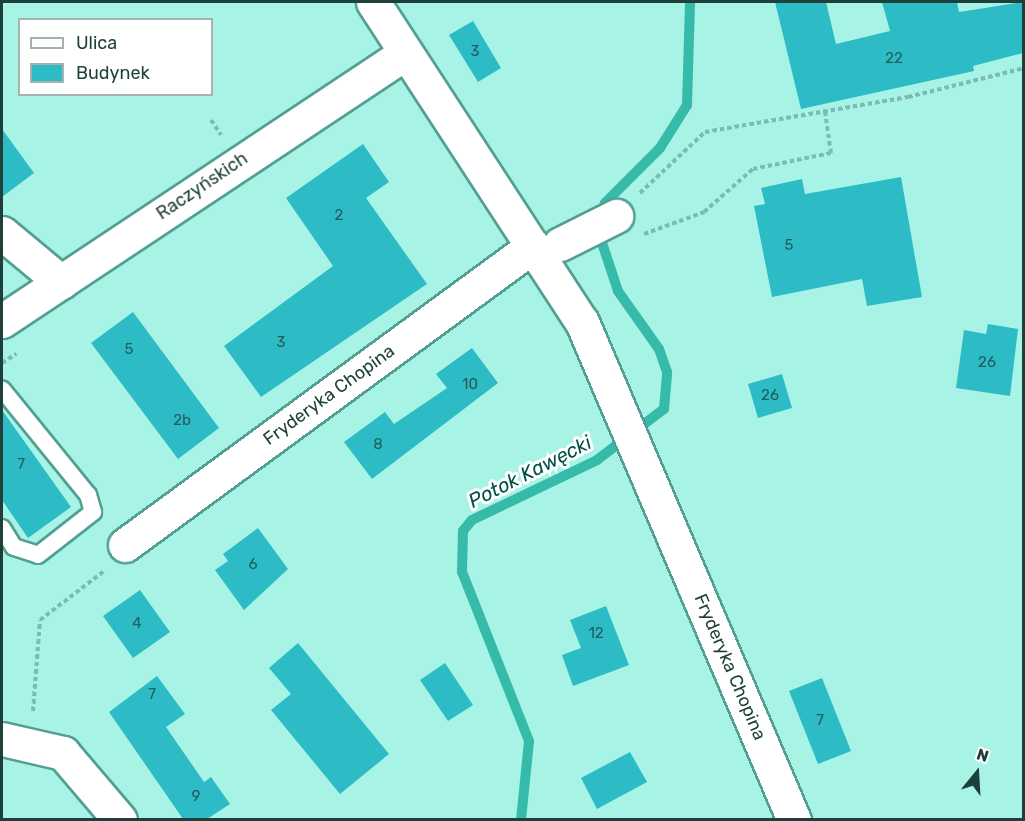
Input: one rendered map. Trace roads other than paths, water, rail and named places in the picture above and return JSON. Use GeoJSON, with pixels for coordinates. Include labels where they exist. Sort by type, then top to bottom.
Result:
{"type":"FeatureCollection","features":[{"type":"Feature","properties":{"kind":"street"},"geometry":{"type":"LineString","coordinates":[[373,2],[404,54],[556,242]]}},
{"type":"Feature","properties":{"kind":"street","name":"Raczyńskich"},"geometry":{"type":"LineString","coordinates":[[2,321],[404,54]]}},
{"type":"Feature","properties":{"kind":"street","name":"Fryderyka Chopina"},"geometry":{"type":"LineString","coordinates":[[126,545],[556,242],[625,228]]}},
{"type":"Feature","properties":{"kind":"street"},"geometry":{"type":"LineString","coordinates":[[2,233],[62,282]]}},
{"type":"Feature","properties":{"kind":"street","name":"Fryderyka Chopina"},"geometry":{"type":"LineString","coordinates":[[556,242],[582,322],[625,412],[794,819]]}},
{"type":"Feature","properties":{"kind":"street"},"geometry":{"type":"LineString","coordinates":[[16,741],[78,764],[120,819]]}},
{"type":"Feature","properties":{"kind":"lane"},"geometry":{"type":"LineString","coordinates":[[2,388],[88,495],[93,512],[38,555],[14,547],[2,528]]}},
{"type":"Feature","properties":{"kind":"waterway","name":"Potok Kawęcki"},"geometry":{"type":"LineString","coordinates":[[521,820],[529,741],[462,572],[463,531],[472,520],[597,460],[664,409],[667,372],[659,349],[618,291],[600,237],[605,203],[660,148],[687,105],[690,2]]}}]}
